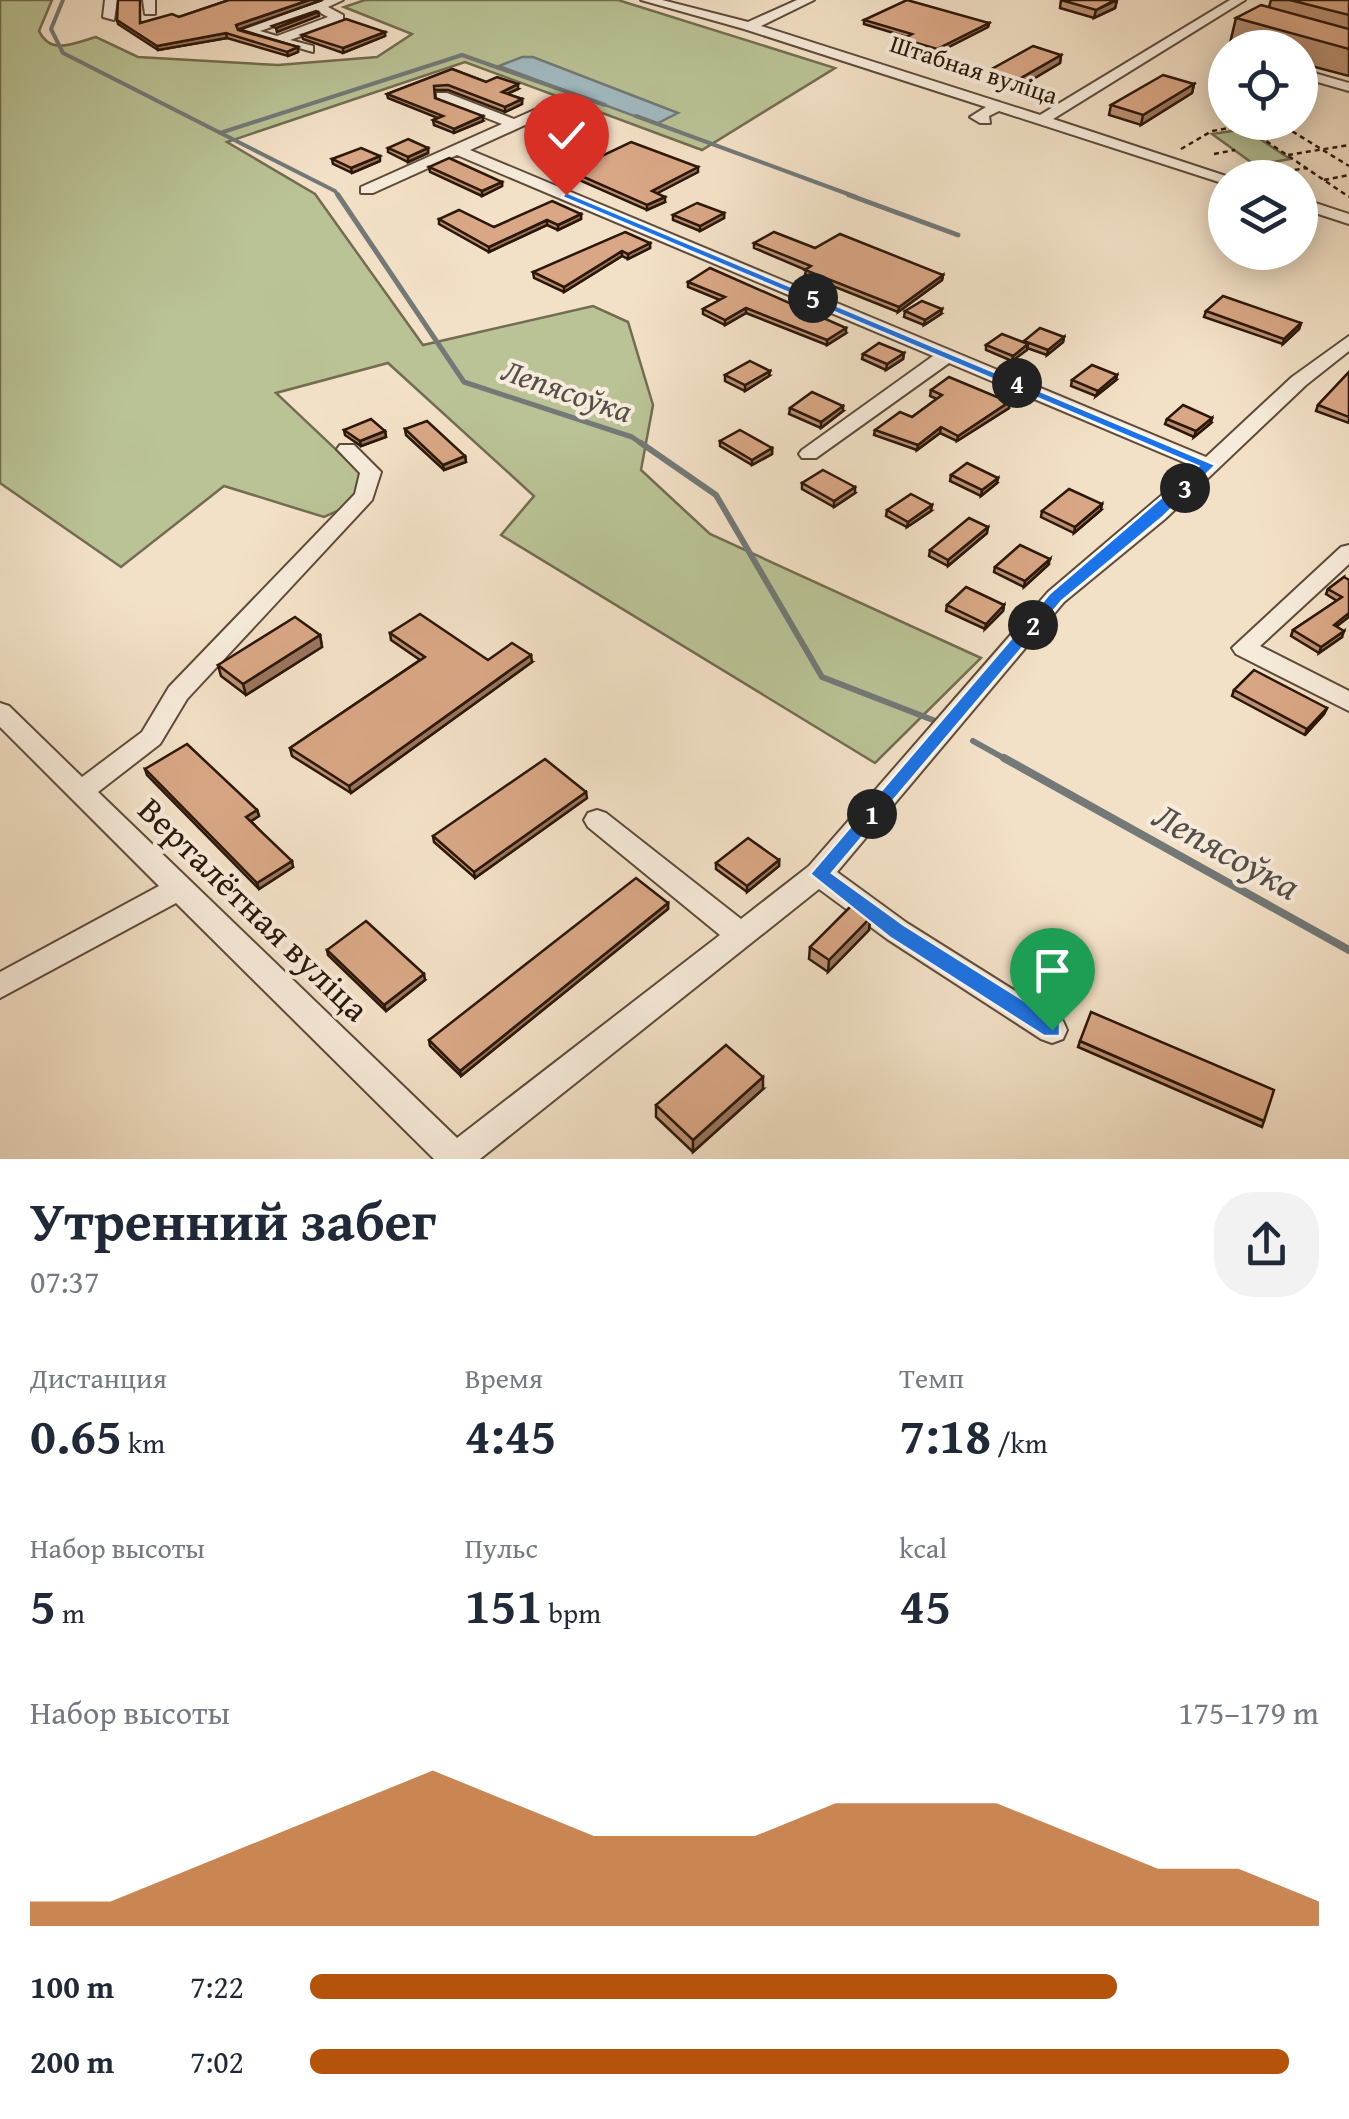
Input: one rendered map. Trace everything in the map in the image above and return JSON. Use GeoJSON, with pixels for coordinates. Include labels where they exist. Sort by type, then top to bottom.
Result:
{"type":"FeatureCollection","features":[{"type":"Feature","properties":{"kind":"street"},"geometry":{"type":"LineString","coordinates":[[109,18],[111,0]]}},
{"type":"Feature","properties":{"kind":"street"},"geometry":{"type":"LineString","coordinates":[[308,49],[247,31],[337,0]]}},
{"type":"Feature","properties":{"kind":"street","name":"Штабная вуліца"},"geometry":{"type":"LineString","coordinates":[[647,0],[749,26],[1208,174]]}},
{"type":"Feature","properties":{"kind":"street"},"geometry":{"type":"LineString","coordinates":[[749,26],[808,0]]}},
{"type":"Feature","properties":{"kind":"street"},"geometry":{"type":"LineString","coordinates":[[1040,120],[1239,0]]}},
{"type":"Feature","properties":{"kind":"street"},"geometry":{"type":"LineString","coordinates":[[277,40],[338,18],[317,6]]}},
{"type":"Feature","properties":{"kind":"street"},"geometry":{"type":"LineString","coordinates":[[1318,78],[1349,87]]}},
{"type":"Feature","properties":{"kind":"street"},"geometry":{"type":"LineString","coordinates":[[442,96],[515,124]]}},
{"type":"Feature","properties":{"kind":"street"},"geometry":{"type":"LineString","coordinates":[[368,190],[555,106]]}},
{"type":"Feature","properties":{"kind":"street"},"geometry":{"type":"LineString","coordinates":[[985,120],[977,117],[998,106]]}},
{"type":"Feature","properties":{"kind":"street"},"geometry":{"type":"LineString","coordinates":[[458,150],[1208,465]]}},
{"type":"Feature","properties":{"kind":"street"},"geometry":{"type":"LineString","coordinates":[[1318,210],[1349,219]]}},
{"type":"Feature","properties":{"kind":"street"},"geometry":{"type":"LineString","coordinates":[[455,1159],[820,874],[1056,597],[1158,514],[1349,342]]}},
{"type":"Feature","properties":{"kind":"street"},"geometry":{"type":"LineString","coordinates":[[809,454],[949,354]]}},
{"type":"Feature","properties":{"kind":"street"},"geometry":{"type":"LineString","coordinates":[[80,792],[151,738],[178,693],[366,496],[372,472],[347,450]]}},
{"type":"Feature","properties":{"kind":"street"},"geometry":{"type":"LineString","coordinates":[[1349,552],[1244,648],[1349,702]]}},
{"type":"Feature","properties":{"kind":"street","name":"Верталётная вуліца"},"geometry":{"type":"LineString","coordinates":[[0,712],[455,1159]]}},
{"type":"Feature","properties":{"kind":"street"},"geometry":{"type":"LineString","coordinates":[[597,820],[742,936]]}},
{"type":"Feature","properties":{"kind":"street"},"geometry":{"type":"LineString","coordinates":[[820,874],[897,931],[1052,1030]]}},
{"type":"Feature","properties":{"kind":"street"},"geometry":{"type":"LineString","coordinates":[[0,986],[178,888]]}},
{"type":"Feature","properties":{"kind":"path"},"geometry":{"type":"LineString","coordinates":[[1164,160],[1208,133]]}},
{"type":"Feature","properties":{"kind":"path"},"geometry":{"type":"LineString","coordinates":[[1265,140],[1295,160]]}},
{"type":"Feature","properties":{"kind":"path"},"geometry":{"type":"LineString","coordinates":[[1307,140],[1349,166]]}},
{"type":"Feature","properties":{"kind":"path"},"geometry":{"type":"LineString","coordinates":[[1288,155],[1349,146]]}},
{"type":"Feature","properties":{"kind":"path"},"geometry":{"type":"LineString","coordinates":[[1214,154],[1235,150]]}},
{"type":"Feature","properties":{"kind":"path"},"geometry":{"type":"LineString","coordinates":[[1318,176],[1349,197]]}},
{"type":"Feature","properties":{"kind":"path"},"geometry":{"type":"LineString","coordinates":[[1324,180],[1349,176]]}},
{"type":"Feature","properties":{"kind":"green space"},"geometry":{"type":"Polygon","coordinates":[[[0,0],[52,0],[39,31],[44,39],[57,45],[96,37],[138,57],[278,65],[377,57],[412,34],[344,7],[365,0],[618,0],[835,68],[702,150],[465,62],[227,142],[315,194],[423,345],[593,306],[628,322],[653,405],[641,470],[710,534],[981,658],[875,763],[501,535],[534,496],[388,363],[276,393],[363,475],[353,504],[324,517],[224,486],[121,567],[0,483],[0,0]]]}},
{"type":"Feature","properties":{"kind":"green space"},"geometry":{"type":"Polygon","coordinates":[[[1220,140],[1262,140],[1290,159],[1284,160],[1248,160],[1220,140]]]}},
{"type":"Feature","properties":{"kind":"water"},"geometry":{"type":"Polygon","coordinates":[[[533,57],[678,113],[656,124],[499,66],[533,57]]]}},
{"type":"Feature","properties":{"kind":"building"},"geometry":{"type":"Polygon","coordinates":[[[118,0],[140,0],[140,23],[172,14],[179,17],[229,0],[309,0],[236,25],[238,30],[298,47],[287,52],[226,33],[157,46],[117,20],[118,0]]]}},
{"type":"Feature","properties":{"kind":"building"},"geometry":{"type":"Polygon","coordinates":[[[907,0],[989,23],[937,49],[903,39],[912,34],[864,20],[907,0]]]}},
{"type":"Feature","properties":{"kind":"building"},"geometry":{"type":"Polygon","coordinates":[[[1061,0],[1115,0],[1096,10],[1061,0]]]}},
{"type":"Feature","properties":{"kind":"building"},"geometry":{"type":"Polygon","coordinates":[[[1290,0],[1349,0],[1349,15],[1290,0]]]}},
{"type":"Feature","properties":{"kind":"building"},"geometry":{"type":"Polygon","coordinates":[[[1261,5],[1349,29],[1349,49],[1318,40],[1318,30],[1280,30],[1236,18],[1261,5]]]}},
{"type":"Feature","properties":{"kind":"building"},"geometry":{"type":"Polygon","coordinates":[[[316,11],[276,28],[272,26],[316,11]]]}},
{"type":"Feature","properties":{"kind":"building"},"geometry":{"type":"Polygon","coordinates":[[[346,19],[385,32],[343,48],[302,35],[346,19]]]}},
{"type":"Feature","properties":{"kind":"building"},"geometry":{"type":"Polygon","coordinates":[[[1033,46],[1061,55],[1019,79],[990,70],[1033,46]]]}},
{"type":"Feature","properties":{"kind":"building"},"geometry":{"type":"Polygon","coordinates":[[[452,69],[486,82],[497,77],[518,84],[502,92],[522,99],[505,107],[448,85],[434,86],[435,98],[483,116],[454,129],[433,120],[443,116],[387,94],[452,69]]]}},
{"type":"Feature","properties":{"kind":"building"},"geometry":{"type":"Polygon","coordinates":[[[1163,75],[1194,84],[1143,115],[1111,105],[1163,75]]]}},
{"type":"Feature","properties":{"kind":"building"},"geometry":{"type":"Polygon","coordinates":[[[408,139],[428,148],[408,157],[388,148],[408,139]]]}},
{"type":"Feature","properties":{"kind":"building"},"geometry":{"type":"Polygon","coordinates":[[[631,142],[698,167],[652,191],[665,197],[647,205],[570,171],[631,142]]]}},
{"type":"Feature","properties":{"kind":"building"},"geometry":{"type":"Polygon","coordinates":[[[361,148],[380,156],[351,168],[332,159],[361,148]]]}},
{"type":"Feature","properties":{"kind":"building"},"geometry":{"type":"Polygon","coordinates":[[[449,158],[502,182],[482,191],[429,167],[449,158]]]}},
{"type":"Feature","properties":{"kind":"building"},"geometry":{"type":"Polygon","coordinates":[[[552,201],[581,214],[558,225],[547,220],[489,247],[439,219],[459,210],[494,227],[552,201]]]}},
{"type":"Feature","properties":{"kind":"building"},"geometry":{"type":"Polygon","coordinates":[[[697,203],[724,213],[700,226],[673,215],[697,203]]]}},
{"type":"Feature","properties":{"kind":"building"},"geometry":{"type":"Polygon","coordinates":[[[625,232],[650,243],[628,254],[622,251],[564,287],[533,272],[625,232]]]}},
{"type":"Feature","properties":{"kind":"building"},"geometry":{"type":"Polygon","coordinates":[[[774,232],[815,248],[840,234],[943,275],[899,307],[805,270],[811,266],[754,243],[774,232]]]}},
{"type":"Feature","properties":{"kind":"building"},"geometry":{"type":"Polygon","coordinates":[[[710,268],[846,328],[827,340],[746,308],[725,320],[703,309],[725,297],[688,282],[710,268]]]}},
{"type":"Feature","properties":{"kind":"building"},"geometry":{"type":"Polygon","coordinates":[[[1223,296],[1301,323],[1284,339],[1206,311],[1223,296]]]}},
{"type":"Feature","properties":{"kind":"building"},"geometry":{"type":"Polygon","coordinates":[[[922,301],[942,309],[925,320],[905,311],[922,301]]]}},
{"type":"Feature","properties":{"kind":"building"},"geometry":{"type":"Polygon","coordinates":[[[1040,328],[1064,337],[1048,350],[1024,341],[1040,328]]]}},
{"type":"Feature","properties":{"kind":"building"},"geometry":{"type":"Polygon","coordinates":[[[1002,334],[1028,344],[1013,356],[986,345],[1002,334]]]}},
{"type":"Feature","properties":{"kind":"building"},"geometry":{"type":"Polygon","coordinates":[[[879,343],[904,353],[887,364],[863,354],[879,343]]]}},
{"type":"Feature","properties":{"kind":"building"},"geometry":{"type":"Polygon","coordinates":[[[750,361],[770,371],[745,385],[725,375],[750,361]]]}},
{"type":"Feature","properties":{"kind":"building"},"geometry":{"type":"Polygon","coordinates":[[[1092,365],[1117,375],[1098,391],[1072,380],[1092,365]]]}},
{"type":"Feature","properties":{"kind":"building"},"geometry":{"type":"Polygon","coordinates":[[[1349,372],[1349,417],[1318,405],[1349,372]]]}},
{"type":"Feature","properties":{"kind":"building"},"geometry":{"type":"Polygon","coordinates":[[[949,377],[1009,402],[958,436],[941,427],[918,445],[875,430],[900,412],[912,417],[942,395],[931,390],[949,377]]]}},
{"type":"Feature","properties":{"kind":"building"},"geometry":{"type":"Polygon","coordinates":[[[812,392],[843,406],[821,422],[790,408],[812,392]]]}},
{"type":"Feature","properties":{"kind":"building"},"geometry":{"type":"Polygon","coordinates":[[[1183,405],[1212,418],[1196,431],[1167,419],[1183,405]]]}},
{"type":"Feature","properties":{"kind":"building"},"geometry":{"type":"Polygon","coordinates":[[[371,419],[385,431],[360,441],[344,430],[371,419]]]}},
{"type":"Feature","properties":{"kind":"building"},"geometry":{"type":"Polygon","coordinates":[[[427,421],[465,456],[443,465],[405,429],[427,421]]]}},
{"type":"Feature","properties":{"kind":"building"},"geometry":{"type":"Polygon","coordinates":[[[740,430],[772,448],[752,460],[720,441],[740,430]]]}},
{"type":"Feature","properties":{"kind":"building"},"geometry":{"type":"Polygon","coordinates":[[[967,463],[998,478],[982,490],[951,475],[967,463]]]}},
{"type":"Feature","properties":{"kind":"building"},"geometry":{"type":"Polygon","coordinates":[[[823,470],[855,487],[834,501],[802,483],[823,470]]]}},
{"type":"Feature","properties":{"kind":"building"},"geometry":{"type":"Polygon","coordinates":[[[1069,489],[1102,504],[1075,527],[1042,511],[1069,489]]]}},
{"type":"Feature","properties":{"kind":"building"},"geometry":{"type":"Polygon","coordinates":[[[911,494],[932,505],[908,522],[887,510],[911,494]]]}},
{"type":"Feature","properties":{"kind":"building"},"geometry":{"type":"Polygon","coordinates":[[[969,518],[988,527],[948,560],[930,550],[969,518]]]}},
{"type":"Feature","properties":{"kind":"building"},"geometry":{"type":"Polygon","coordinates":[[[1020,545],[1050,559],[1025,581],[995,567],[1020,545]]]}},
{"type":"Feature","properties":{"kind":"building"},"geometry":{"type":"Polygon","coordinates":[[[1344,577],[1349,580],[1349,613],[1334,625],[1344,631],[1321,647],[1293,630],[1342,597],[1328,589],[1344,577]]]}},
{"type":"Feature","properties":{"kind":"building"},"geometry":{"type":"Polygon","coordinates":[[[966,587],[1004,605],[986,624],[947,605],[966,587]]]}},
{"type":"Feature","properties":{"kind":"building"},"geometry":{"type":"Polygon","coordinates":[[[420,614],[488,660],[512,643],[531,655],[349,786],[290,748],[425,657],[390,633],[420,614]]]}},
{"type":"Feature","properties":{"kind":"building"},"geometry":{"type":"Polygon","coordinates":[[[295,617],[320,635],[243,684],[218,665],[295,617]]]}},
{"type":"Feature","properties":{"kind":"building"},"geometry":{"type":"Polygon","coordinates":[[[1254,670],[1327,708],[1307,729],[1234,690],[1254,670]]]}},
{"type":"Feature","properties":{"kind":"building"},"geometry":{"type":"Polygon","coordinates":[[[187,744],[257,810],[246,817],[292,861],[257,883],[145,769],[187,744]]]}},
{"type":"Feature","properties":{"kind":"building"},"geometry":{"type":"Polygon","coordinates":[[[545,759],[586,792],[474,872],[433,836],[545,759]]]}},
{"type":"Feature","properties":{"kind":"building"},"geometry":{"type":"Polygon","coordinates":[[[748,838],[779,860],[747,886],[716,863],[748,838]]]}},
{"type":"Feature","properties":{"kind":"building"},"geometry":{"type":"Polygon","coordinates":[[[636,878],[668,903],[460,1071],[429,1040],[636,878]]]}},
{"type":"Feature","properties":{"kind":"building"},"geometry":{"type":"Polygon","coordinates":[[[852,905],[870,918],[829,960],[810,947],[852,905]]]}},
{"type":"Feature","properties":{"kind":"building"},"geometry":{"type":"Polygon","coordinates":[[[366,921],[424,974],[384,1005],[327,950],[366,921]]]}},
{"type":"Feature","properties":{"kind":"building"},"geometry":{"type":"Polygon","coordinates":[[[1091,1012],[1274,1090],[1264,1121],[1080,1041],[1091,1012]]]}},
{"type":"Feature","properties":{"kind":"building"},"geometry":{"type":"Polygon","coordinates":[[[726,1045],[763,1077],[693,1140],[656,1105],[726,1045]]]}},
{"type":"Feature","properties":{"kind":"waterway","name":"Лепясоўка"},"geometry":{"type":"LineString","coordinates":[[63,0],[51,29],[63,53],[220,133]]}},
{"type":"Feature","properties":{"kind":"waterway"},"geometry":{"type":"LineString","coordinates":[[220,133],[462,55],[605,105]]}},
{"type":"Feature","properties":{"kind":"waterway"},"geometry":{"type":"LineString","coordinates":[[636,116],[856,197]]}},
{"type":"Feature","properties":{"kind":"waterway","name":"Лепясоўка"},"geometry":{"type":"LineString","coordinates":[[220,133],[335,191],[339,197]]}},
{"type":"Feature","properties":{"kind":"waterway","name":"Лепясоўка"},"geometry":{"type":"LineString","coordinates":[[338,195],[464,382],[632,437],[645,446]]}},
{"type":"Feature","properties":{"kind":"waterway"},"geometry":{"type":"LineString","coordinates":[[849,195],[958,235]]}},
{"type":"Feature","properties":{"kind":"waterway","name":"Лепясоўка"},"geometry":{"type":"LineString","coordinates":[[641,443],[716,495],[822,677],[938,722]]}},
{"type":"Feature","properties":{"kind":"waterway","name":"Лепясоўка"},"geometry":{"type":"LineString","coordinates":[[973,741],[1009,761]]}},
{"type":"Feature","properties":{"kind":"waterway","name":"Лепясоўка"},"geometry":{"type":"LineString","coordinates":[[1004,758],[1349,950]]}},
{"type":"Feature","properties":{"kind":"route"},"geometry":{"type":"LineString","coordinates":[[566,195],[1208,465],[1158,514],[1056,597],[820,874],[897,931],[1052,1030]]}}]}
